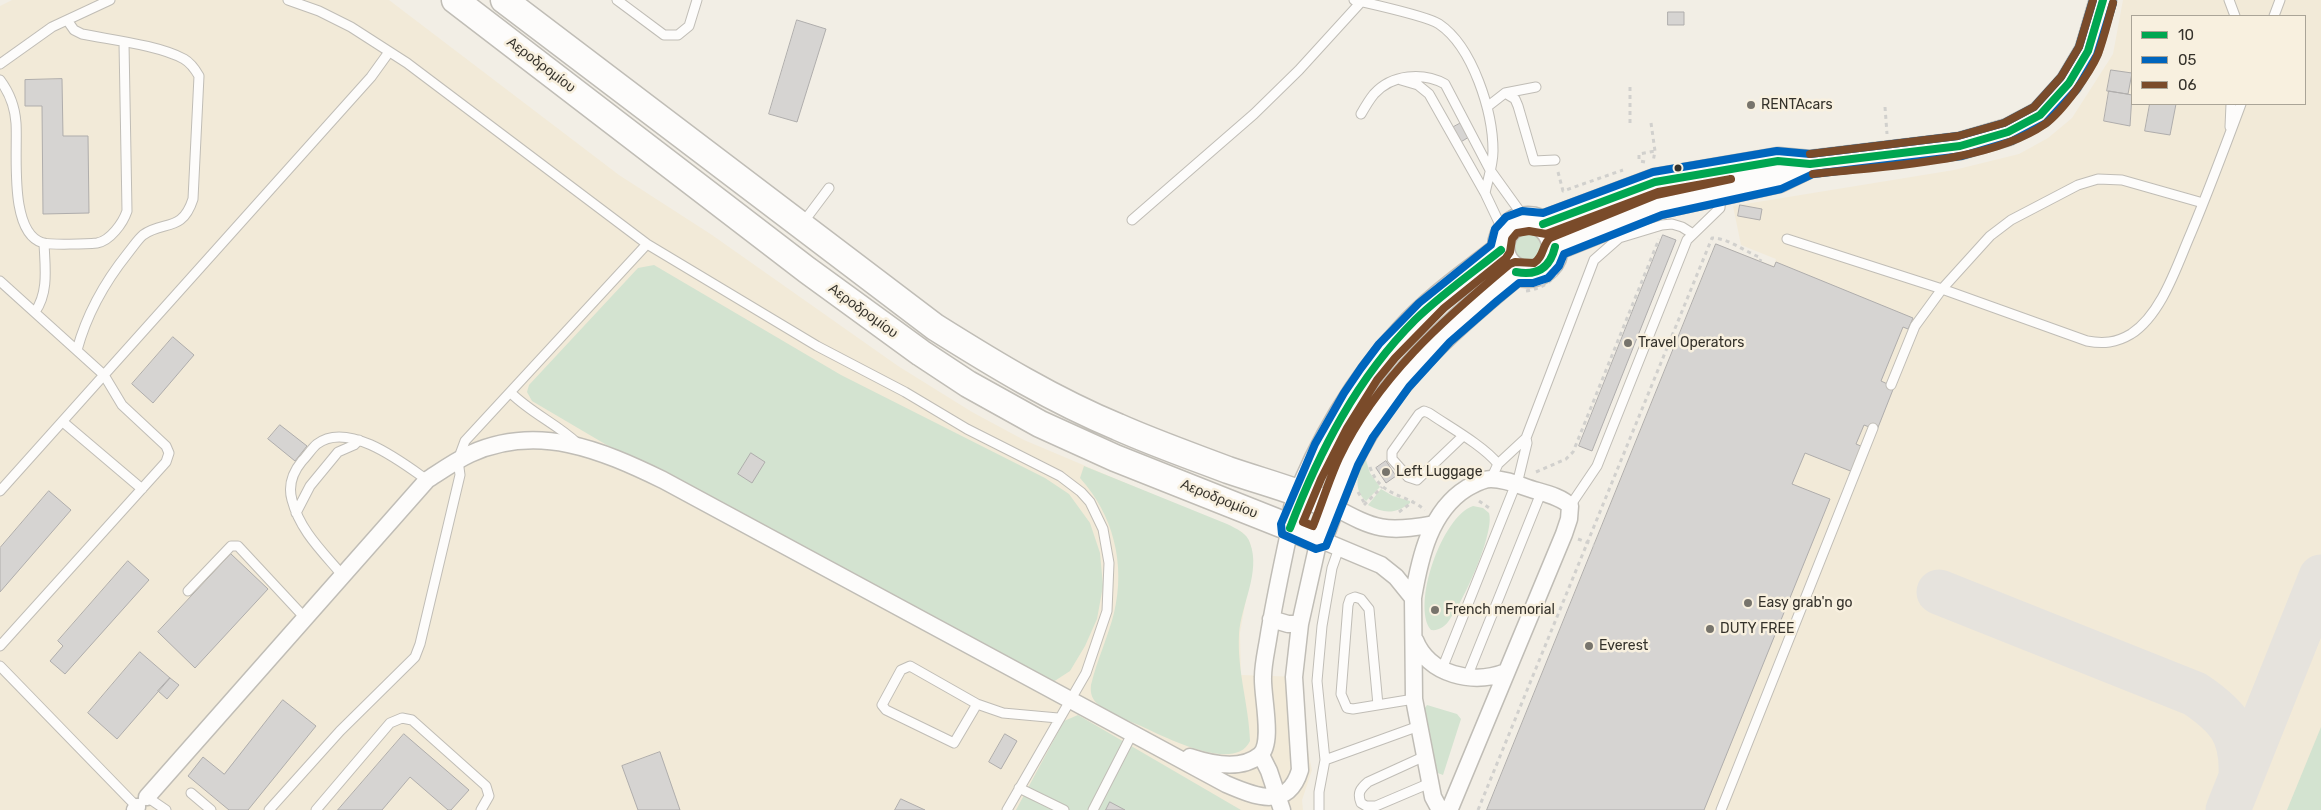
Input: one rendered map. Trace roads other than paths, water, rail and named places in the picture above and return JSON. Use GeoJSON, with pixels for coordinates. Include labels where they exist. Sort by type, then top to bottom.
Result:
{"type":"FeatureCollection","features":[{"type":"Feature","properties":{"kind":"main road","name":"Αεροδρομίου"},"geometry":{"type":"LineString","coordinates":[[454,0],[807,270],[921,353],[968,384],[1040,424],[1115,458],[1329,544]]}},
{"type":"Feature","properties":{"kind":"main road"},"geometry":{"type":"LineString","coordinates":[[504,0],[935,327],[998,366],[1052,397],[1118,428],[1229,470],[1303,493],[1332,506]]}},
{"type":"Feature","properties":{"kind":"main road"},"geometry":{"type":"LineString","coordinates":[[1290,528],[1303,493],[1328,442],[1347,408],[1373,370],[1405,331],[1502,242],[1518,222],[1535,222],[1656,182],[1778,161],[1810,164],[1960,146],[2008,132],[2040,115],[2069,83],[2088,51],[2103,0]]}},
{"type":"Feature","properties":{"kind":"main road"},"geometry":{"type":"LineString","coordinates":[[1329,544],[1332,506],[1349,462],[1372,420],[1395,386],[1437,341],[1525,275],[1543,270],[1559,255],[1660,205],[1780,179],[1810,164]]}},
{"type":"Feature","properties":{"kind":"main road"},"geometry":{"type":"LineString","coordinates":[[1535,222],[1550,230],[1559,255]]}},
{"type":"Feature","properties":{"kind":"main road"},"geometry":{"type":"LineString","coordinates":[[1502,242],[1508,267],[1518,282]]}},
{"type":"Feature","properties":{"kind":"street"},"geometry":{"type":"LineString","coordinates":[[140,805],[427,480],[458,460],[483,449],[533,440],[579,445],[612,456],[663,480],[1234,788],[1280,804]]}},
{"type":"Feature","properties":{"kind":"street"},"geometry":{"type":"LineString","coordinates":[[1440,810],[1436,805],[1430,783],[1414,699],[1413,598],[1418,568],[1434,524],[1444,507],[1456,495],[1481,480],[1491,479],[1515,484],[1566,502],[1570,506],[1570,519],[1451,806],[1446,810]]}},
{"type":"Feature","properties":{"kind":"street"},"geometry":{"type":"LineString","coordinates":[[1332,506],[1358,520],[1384,529],[1397,531],[1434,524]]}},
{"type":"Feature","properties":{"kind":"street"},"geometry":{"type":"LineString","coordinates":[[1280,804],[1269,771],[1261,755],[1267,736],[1262,676],[1271,619],[1290,528]]}},
{"type":"Feature","properties":{"kind":"street"},"geometry":{"type":"LineString","coordinates":[[1280,804],[1296,781],[1300,770],[1294,677],[1300,624],[1329,544],[1381,565],[1396,577],[1413,598]]}},
{"type":"Feature","properties":{"kind":"street"},"geometry":{"type":"LineString","coordinates":[[1271,619],[1288,624],[1300,624]]}},
{"type":"Feature","properties":{"kind":"street"},"geometry":{"type":"LineString","coordinates":[[1414,638],[1429,662],[1442,669],[1467,677],[1486,678],[1506,672]]}},
{"type":"Feature","properties":{"kind":"street"},"geometry":{"type":"LineString","coordinates":[[1162,748],[1200,760],[1232,765],[1261,755]]}},
{"type":"Feature","properties":{"kind":"lane"},"geometry":{"type":"LineString","coordinates":[[0,64],[36,38],[110,0]]}},
{"type":"Feature","properties":{"kind":"lane"},"geometry":{"type":"LineString","coordinates":[[288,0],[319,10],[351,27],[420,72],[647,244],[817,346],[905,392],[967,429],[1060,476],[1081,492],[1090,502],[1103,529],[1110,577],[1103,626],[1086,673],[1058,718],[1007,810]]}},
{"type":"Feature","properties":{"kind":"lane"},"geometry":{"type":"LineString","coordinates":[[616,0],[664,35],[678,35],[689,26],[697,0]]}},
{"type":"Feature","properties":{"kind":"lane"},"geometry":{"type":"LineString","coordinates":[[2229,0],[2235,15]]}},
{"type":"Feature","properties":{"kind":"lane"},"geometry":{"type":"LineString","coordinates":[[2274,15],[2280,0]]}},
{"type":"Feature","properties":{"kind":"lane"},"geometry":{"type":"LineString","coordinates":[[1132,220],[1292,76],[1358,1],[1437,22],[1464,49],[1487,107],[1493,151],[1485,193]]}},
{"type":"Feature","properties":{"kind":"lane"},"geometry":{"type":"LineString","coordinates":[[68,20],[74,30],[82,34],[162,51],[184,59],[193,65],[199,76],[193,199],[189,210],[182,218],[166,227],[143,235],[122,261],[99,292],[84,323],[77,350]]}},
{"type":"Feature","properties":{"kind":"lane"},"geometry":{"type":"LineString","coordinates":[[0,80],[12,104],[16,121],[18,203],[21,217],[34,238],[44,243],[99,243],[113,233],[124,220],[127,211],[124,43]]}},
{"type":"Feature","properties":{"kind":"lane"},"geometry":{"type":"LineString","coordinates":[[0,491],[371,77],[389,52]]}},
{"type":"Feature","properties":{"kind":"lane"},"geometry":{"type":"LineString","coordinates":[[1361,114],[1375,93],[1390,82],[1398,79],[1418,76],[1434,78],[1445,84],[1490,170],[1535,222]]}},
{"type":"Feature","properties":{"kind":"lane"},"geometry":{"type":"LineString","coordinates":[[1398,79],[1418,85],[1429,94],[1485,193],[1502,242]]}},
{"type":"Feature","properties":{"kind":"lane"},"geometry":{"type":"LineString","coordinates":[[1487,107],[1505,94],[1536,87]]}},
{"type":"Feature","properties":{"kind":"lane"},"geometry":{"type":"LineString","coordinates":[[1505,94],[1514,99],[1518,106],[1534,161],[1555,160]]}},
{"type":"Feature","properties":{"kind":"lane"},"geometry":{"type":"LineString","coordinates":[[2229,137],[2231,105]]}},
{"type":"Feature","properties":{"kind":"lane"},"geometry":{"type":"LineString","coordinates":[[1787,239],[1942,289],[2087,341],[2102,344],[2115,341],[2132,333],[2144,322],[2166,290],[2203,203],[2241,105]]}},
{"type":"Feature","properties":{"kind":"lane"},"geometry":{"type":"LineString","coordinates":[[1891,385],[1916,326],[1942,289],[1990,236],[2011,220],[2078,185],[2098,179],[2122,180],[2203,203]]}},
{"type":"Feature","properties":{"kind":"lane"},"geometry":{"type":"LineString","coordinates":[[800,226],[828,188]]}},
{"type":"Feature","properties":{"kind":"lane"},"geometry":{"type":"LineString","coordinates":[[1570,506],[1597,466],[1687,240],[1720,208],[1721,192]]}},
{"type":"Feature","properties":{"kind":"lane"},"geometry":{"type":"LineString","coordinates":[[1442,669],[1515,484],[1525,453],[1526,438],[1594,260],[1619,238],[1662,224],[1682,227],[1693,234]]}},
{"type":"Feature","properties":{"kind":"lane"},"geometry":{"type":"LineString","coordinates":[[35,312],[42,302],[44,292],[44,243]]}},
{"type":"Feature","properties":{"kind":"lane"},"geometry":{"type":"LineString","coordinates":[[269,810],[340,731],[415,656],[420,644],[460,475],[458,460],[465,441],[647,244]]}},
{"type":"Feature","properties":{"kind":"lane"},"geometry":{"type":"LineString","coordinates":[[0,281],[104,375],[122,405],[166,446],[169,453],[166,462],[0,646]]}},
{"type":"Feature","properties":{"kind":"lane"},"geometry":{"type":"LineString","coordinates":[[511,393],[525,407],[564,430],[579,445]]}},
{"type":"Feature","properties":{"kind":"lane"},"geometry":{"type":"LineString","coordinates":[[1463,436],[1417,480],[1408,476],[1392,459],[1392,452],[1418,414],[1424,411],[1463,436],[1493,457],[1498,464]]}},
{"type":"Feature","properties":{"kind":"lane"},"geometry":{"type":"LineString","coordinates":[[63,422],[142,489]]}},
{"type":"Feature","properties":{"kind":"lane"},"geometry":{"type":"LineString","coordinates":[[1721,810],[1873,428]]}},
{"type":"Feature","properties":{"kind":"lane"},"geometry":{"type":"LineString","coordinates":[[1491,479],[1498,464],[1526,438]]}},
{"type":"Feature","properties":{"kind":"lane"},"geometry":{"type":"LineString","coordinates":[[343,576],[307,534],[296,513],[291,498],[292,477],[317,444],[326,439],[359,440],[388,452],[427,480]]}},
{"type":"Feature","properties":{"kind":"lane"},"geometry":{"type":"LineString","coordinates":[[296,513],[310,486],[338,452],[354,445],[359,440]]}},
{"type":"Feature","properties":{"kind":"lane"},"geometry":{"type":"LineString","coordinates":[[1467,677],[1541,493]]}},
{"type":"Feature","properties":{"kind":"lane"},"geometry":{"type":"LineString","coordinates":[[1319,810],[1319,792],[1325,760],[1317,681],[1322,626],[1332,568],[1329,544]]}},
{"type":"Feature","properties":{"kind":"lane"},"geometry":{"type":"LineString","coordinates":[[188,591],[231,546],[238,546],[305,618]]}},
{"type":"Feature","properties":{"kind":"lane"},"geometry":{"type":"LineString","coordinates":[[1378,705],[1369,609],[1361,599],[1355,597],[1350,599],[1348,605],[1342,702],[1346,708],[1353,709],[1378,705],[1414,699]]}},
{"type":"Feature","properties":{"kind":"lane"},"geometry":{"type":"LineString","coordinates":[[0,666],[140,805],[166,810]]}},
{"type":"Feature","properties":{"kind":"lane"},"geometry":{"type":"LineString","coordinates":[[977,704],[954,743],[886,710],[882,705],[884,698],[905,666],[910,666],[977,704],[1003,713],[1058,718]]}},
{"type":"Feature","properties":{"kind":"lane"},"geometry":{"type":"LineString","coordinates":[[316,810],[390,723],[402,718],[412,720],[486,786],[489,796],[481,810]]}},
{"type":"Feature","properties":{"kind":"lane"},"geometry":{"type":"LineString","coordinates":[[1325,760],[1419,726]]}},
{"type":"Feature","properties":{"kind":"lane"},"geometry":{"type":"LineString","coordinates":[[1093,810],[1132,734]]}},
{"type":"Feature","properties":{"kind":"lane"},"geometry":{"type":"LineString","coordinates":[[1425,756],[1368,782],[1361,788],[1358,796],[1361,803],[1366,806],[1376,806],[1430,783]]}},
{"type":"Feature","properties":{"kind":"lane"},"geometry":{"type":"LineString","coordinates":[[1019,788],[1064,810]]}},
{"type":"Feature","properties":{"kind":"lane"},"geometry":{"type":"LineString","coordinates":[[191,793],[210,810]]}},
{"type":"Feature","properties":{"kind":"place","name":"RENTAcars"},"geometry":{"type":"Point","coordinates":[1751,105]}},
{"type":"Feature","properties":{"kind":"place","name":"Travel Operators"},"geometry":{"type":"Point","coordinates":[1628,343]}},
{"type":"Feature","properties":{"kind":"place","name":"Left Luggage"},"geometry":{"type":"Point","coordinates":[1386,472]}},
{"type":"Feature","properties":{"kind":"place","name":"Easy grab'n go"},"geometry":{"type":"Point","coordinates":[1748,603]}},
{"type":"Feature","properties":{"kind":"place","name":"French memorial"},"geometry":{"type":"Point","coordinates":[1435,610]}},
{"type":"Feature","properties":{"kind":"place","name":"DUTY FREE"},"geometry":{"type":"Point","coordinates":[1710,629]}},
{"type":"Feature","properties":{"kind":"place","name":"Everest"},"geometry":{"type":"Point","coordinates":[1589,646]}}]}
